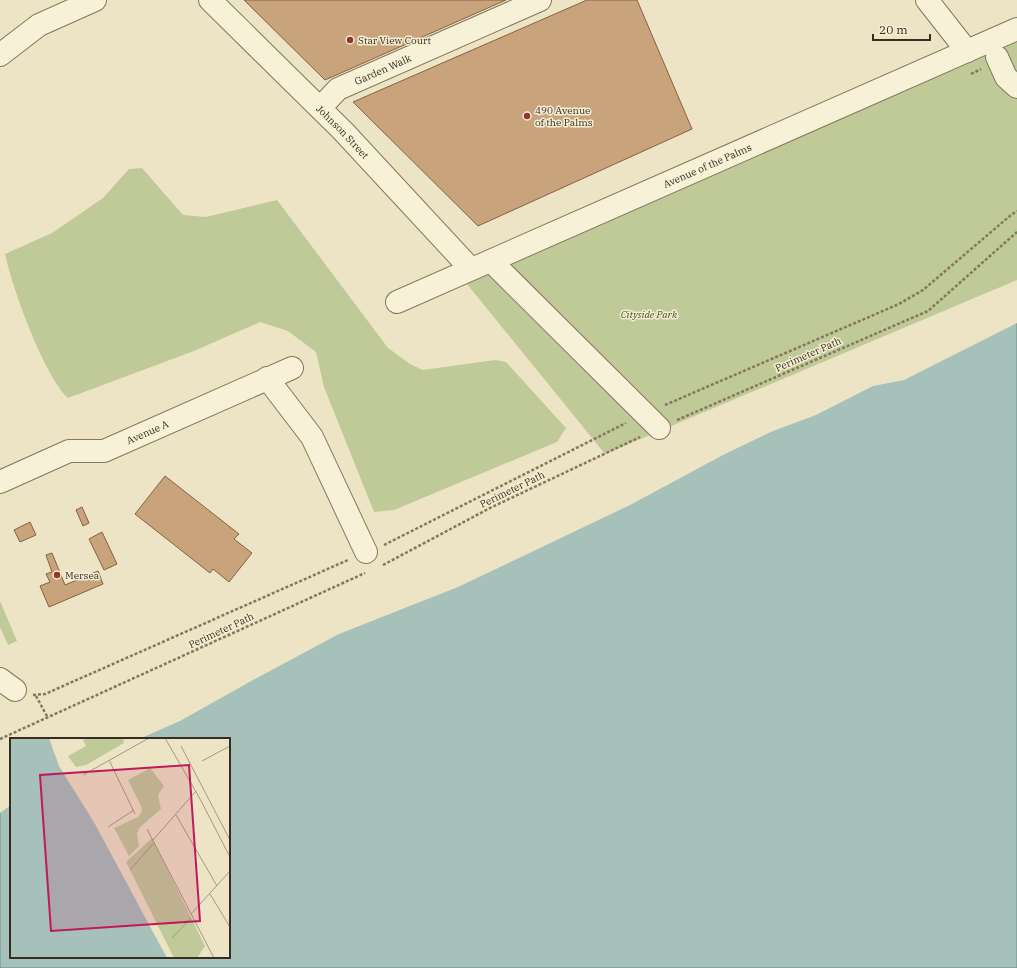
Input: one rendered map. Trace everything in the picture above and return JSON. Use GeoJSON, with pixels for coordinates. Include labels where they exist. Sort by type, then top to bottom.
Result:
{"type":"FeatureCollection","features":[{"type":"Feature","properties":{"kind":"street"},"geometry":{"type":"LineString","coordinates":[[0,55],[39,25],[95,0]]}},
{"type":"Feature","properties":{"kind":"street","name":"Johnson Street"},"geometry":{"type":"LineString","coordinates":[[210,0],[320,108],[470,268]]}},
{"type":"Feature","properties":{"kind":"street","name":"Garden Walk"},"geometry":{"type":"LineString","coordinates":[[320,108],[338,89],[540,0]]}},
{"type":"Feature","properties":{"kind":"street"},"geometry":{"type":"LineString","coordinates":[[927,0],[967,51]]}},
{"type":"Feature","properties":{"kind":"street","name":"Avenue of the Palms"},"geometry":{"type":"LineString","coordinates":[[397,302],[470,268],[1017,29]]}},
{"type":"Feature","properties":{"kind":"street"},"geometry":{"type":"LineString","coordinates":[[997,57],[1006,76],[1017,87]]}},
{"type":"Feature","properties":{"kind":"street"},"geometry":{"type":"LineString","coordinates":[[497,267],[652,421]]}},
{"type":"Feature","properties":{"kind":"street","name":"Avenue A"},"geometry":{"type":"LineString","coordinates":[[0,482],[69,451],[104,451],[292,368]]}},
{"type":"Feature","properties":{"kind":"street"},"geometry":{"type":"LineString","coordinates":[[267,378],[312,437],[370,564]]}},
{"type":"Feature","properties":{"kind":"path"},"geometry":{"type":"LineString","coordinates":[[17,688],[45,694],[370,564],[652,421],[899,304],[923,290],[1017,211]]}},
{"type":"Feature","properties":{"kind":"path","name":"Perimeter Path"},"geometry":{"type":"LineString","coordinates":[[0,739],[48,718],[490,508],[652,421],[928,310],[1017,232]]}},
{"type":"Feature","properties":{"kind":"path"},"geometry":{"type":"LineString","coordinates":[[17,688],[48,718]]}},
{"type":"Feature","properties":{"kind":"green space","name":"Cityside Park"},"geometry":{"type":"Polygon","coordinates":[[[1017,41],[1017,280],[605,454],[458,273],[1017,41]]]}},
{"type":"Feature","properties":{"kind":"green space"},"geometry":{"type":"Polygon","coordinates":[[[142,168],[183,215],[206,217],[277,200],[388,348],[410,364],[423,370],[495,360],[506,362],[566,428],[557,442],[394,510],[374,512],[324,387],[316,352],[288,331],[260,322],[194,351],[68,398],[49,371],[39,351],[14,287],[5,254],[52,233],[103,198],[129,169],[142,168]]]}},
{"type":"Feature","properties":{"kind":"green space"},"geometry":{"type":"Polygon","coordinates":[[[0,601],[17,641],[8,645],[0,627],[0,601]]]}},
{"type":"Feature","properties":{"kind":"water"},"geometry":{"type":"Polygon","coordinates":[[[1017,304],[1017,968],[0,968],[0,788],[10,782],[10,958],[230,958],[230,738],[84,738],[1017,304]]]}},
{"type":"Feature","properties":{"kind":"pier"},"geometry":{"type":"Polygon","coordinates":[[[1017,302],[1017,323],[904,380],[873,386],[816,415],[773,431],[723,455],[630,505],[458,587],[339,634],[180,721],[141,738],[82,738],[279,639],[1017,302]]]}},
{"type":"Feature","properties":{"kind":"pier"},"geometry":{"type":"Polygon","coordinates":[[[10,780],[10,806],[0,813],[0,785],[10,780]]]}},
{"type":"Feature","properties":{"kind":"building","name":"Star View Court"},"geometry":{"type":"Polygon","coordinates":[[[244,0],[506,0],[325,80],[244,0]]]}},
{"type":"Feature","properties":{"kind":"building","name":"490 Avenue of the Palms"},"geometry":{"type":"Polygon","coordinates":[[[587,0],[637,0],[692,129],[478,226],[353,102],[587,0]]]}},
{"type":"Feature","properties":{"kind":"building"},"geometry":{"type":"Polygon","coordinates":[[[165,476],[239,534],[234,539],[252,553],[229,582],[213,569],[210,573],[135,514],[165,476]]]}},
{"type":"Feature","properties":{"kind":"building"},"geometry":{"type":"Polygon","coordinates":[[[82,507],[89,523],[83,526],[76,510],[82,507]]]}},
{"type":"Feature","properties":{"kind":"building"},"geometry":{"type":"Polygon","coordinates":[[[30,522],[36,535],[20,542],[14,530],[30,522]]]}},
{"type":"Feature","properties":{"kind":"building"},"geometry":{"type":"Polygon","coordinates":[[[102,532],[117,564],[104,570],[89,539],[102,532]]]}},
{"type":"Feature","properties":{"kind":"building"},"geometry":{"type":"Polygon","coordinates":[[[52,553],[65,585],[98,571],[103,584],[49,607],[40,586],[50,582],[46,574],[52,572],[46,555],[52,553]]]}},
{"type":"Feature","properties":{"kind":"place","name":"Star View Court"},"geometry":{"type":"Point","coordinates":[350,40]}},
{"type":"Feature","properties":{"kind":"place","name":"490 Avenue of the Palms"},"geometry":{"type":"Point","coordinates":[527,116]}},
{"type":"Feature","properties":{"kind":"place","name":"Mersea"},"geometry":{"type":"Point","coordinates":[57,575]}}]}
